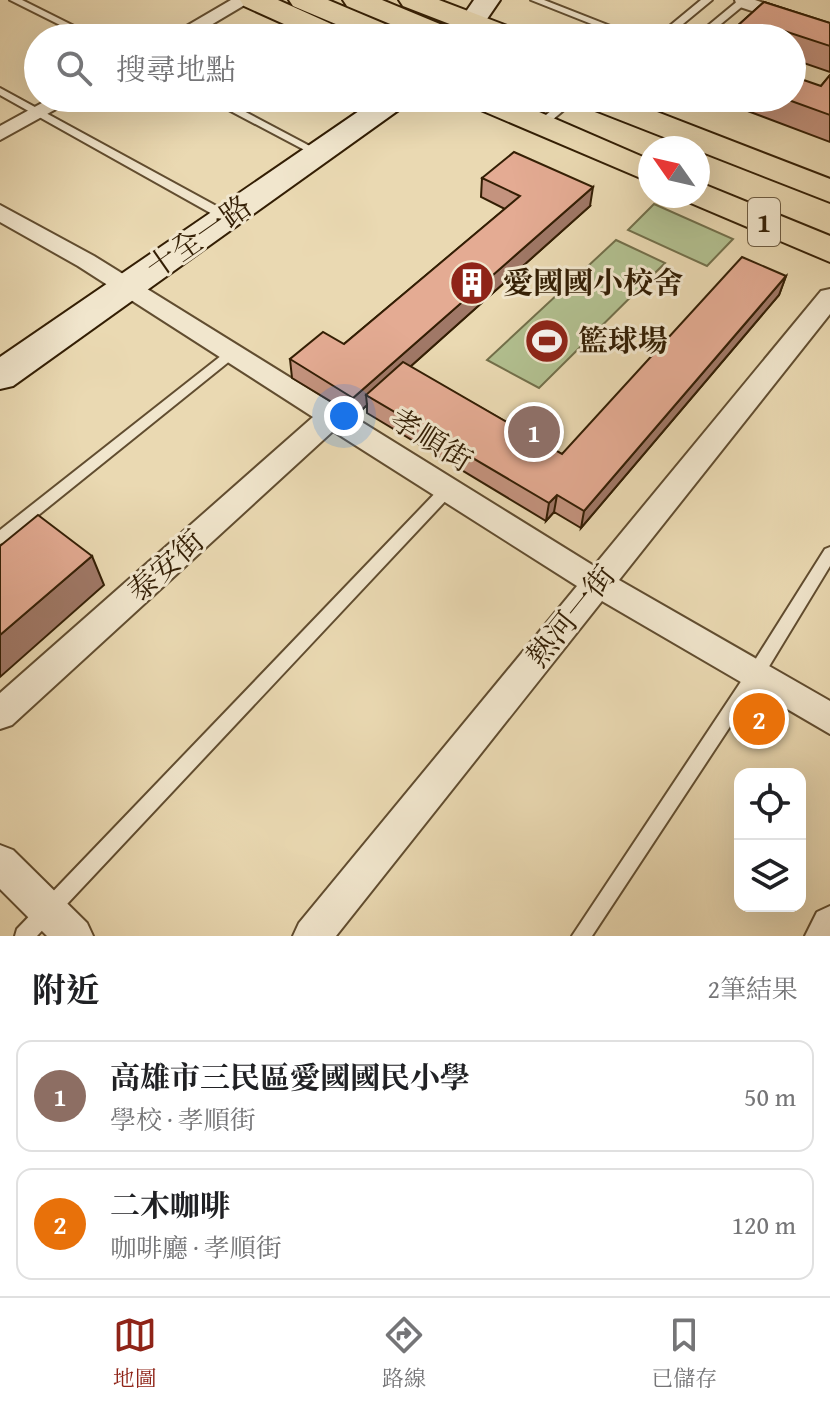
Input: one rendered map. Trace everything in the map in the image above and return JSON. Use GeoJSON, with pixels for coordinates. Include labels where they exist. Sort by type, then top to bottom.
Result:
{"type":"FeatureCollection","features":[{"type":"Feature","properties":{"kind":"main road"},"geometry":{"type":"LineString","coordinates":[[254,0],[309,24]]}},
{"type":"Feature","properties":{"kind":"main road"},"geometry":{"type":"LineString","coordinates":[[303,0],[360,24]]}},
{"type":"Feature","properties":{"kind":"main road"},"geometry":{"type":"LineString","coordinates":[[357,0],[464,24]]}},
{"type":"Feature","properties":{"kind":"main road"},"geometry":{"type":"LineString","coordinates":[[413,0],[466,24]]}},
{"type":"Feature","properties":{"kind":"main road"},"geometry":{"type":"LineString","coordinates":[[560,112],[638,164]]}},
{"type":"Feature","properties":{"kind":"main road"},"geometry":{"type":"LineString","coordinates":[[565,112],[638,140]]}},
{"type":"Feature","properties":{"kind":"main road","name":"1"},"geometry":{"type":"LineString","coordinates":[[629,112],[830,191]]}},
{"type":"Feature","properties":{"kind":"main road"},"geometry":{"type":"LineString","coordinates":[[700,112],[830,162]]}},
{"type":"Feature","properties":{"kind":"main road","name":"1"},"geometry":{"type":"LineString","coordinates":[[710,168],[830,216]]}},
{"type":"Feature","properties":{"kind":"main road","name":"1"},"geometry":{"type":"LineString","coordinates":[[710,198],[830,250]]}},
{"type":"Feature","properties":{"kind":"street"},"geometry":{"type":"LineString","coordinates":[[200,24],[244,0]]}},
{"type":"Feature","properties":{"kind":"street"},"geometry":{"type":"LineString","coordinates":[[744,1],[830,31]]}},
{"type":"Feature","properties":{"kind":"street"},"geometry":{"type":"LineString","coordinates":[[0,134],[40,112]]}},
{"type":"Feature","properties":{"kind":"street","name":"十全一路"},"geometry":{"type":"LineString","coordinates":[[0,376],[377,112]]}},
{"type":"Feature","properties":{"kind":"street","name":"孝順街"},"geometry":{"type":"LineString","coordinates":[[0,212],[127,287],[598,583],[830,719]]}},
{"type":"Feature","properties":{"kind":"street","name":"熱河一街"},"geometry":{"type":"LineString","coordinates":[[312,936],[830,297]]}},
{"type":"Feature","properties":{"kind":"street","name":"泰安街"},"geometry":{"type":"LineString","coordinates":[[0,714],[331,417]]}},
{"type":"Feature","properties":{"kind":"street"},"geometry":{"type":"LineString","coordinates":[[0,863],[49,927]]}},
{"type":"Feature","properties":{"kind":"street"},"geometry":{"type":"LineString","coordinates":[[824,936],[830,925]]}},
{"type":"Feature","properties":{"kind":"lane"},"geometry":{"type":"LineString","coordinates":[[15,0],[64,24]]}},
{"type":"Feature","properties":{"kind":"lane"},"geometry":{"type":"LineString","coordinates":[[536,0],[599,24]]}},
{"type":"Feature","properties":{"kind":"lane"},"geometry":{"type":"LineString","coordinates":[[677,24],[707,0]]}},
{"type":"Feature","properties":{"kind":"lane"},"geometry":{"type":"LineString","coordinates":[[715,24],[744,1]]}},
{"type":"Feature","properties":{"kind":"lane"},"geometry":{"type":"LineString","coordinates":[[0,91],[24,104]]}},
{"type":"Feature","properties":{"kind":"lane"},"geometry":{"type":"LineString","coordinates":[[40,112],[227,217]]}},
{"type":"Feature","properties":{"kind":"lane"},"geometry":{"type":"LineString","coordinates":[[238,112],[318,153]]}},
{"type":"Feature","properties":{"kind":"lane"},"geometry":{"type":"LineString","coordinates":[[0,538],[231,353]]}},
{"type":"Feature","properties":{"kind":"lane"},"geometry":{"type":"LineString","coordinates":[[49,927],[447,490]]}},
{"type":"Feature","properties":{"kind":"lane"},"geometry":{"type":"LineString","coordinates":[[581,936],[756,673],[830,553]]}},
{"type":"Feature","properties":{"kind":"green space","name":"籃球場"},"geometry":{"type":"Polygon","coordinates":[[[650,208],[663,208],[733,239],[707,266],[628,230],[650,208]]]}},
{"type":"Feature","properties":{"kind":"green space"},"geometry":{"type":"Polygon","coordinates":[[[616,240],[665,263],[539,388],[487,360],[616,240]]]}},
{"type":"Feature","properties":{"kind":"building"},"geometry":{"type":"Polygon","coordinates":[[[764,2],[830,23],[830,46],[806,38],[806,24],[740,24],[764,2]]]}},
{"type":"Feature","properties":{"kind":"building"},"geometry":{"type":"Polygon","coordinates":[[[830,75],[830,115],[806,106],[806,81],[821,86],[830,75]]]}},
{"type":"Feature","properties":{"kind":"building","name":"愛國國小校舍"},"geometry":{"type":"Polygon","coordinates":[[[514,152],[593,187],[353,398],[290,359],[323,332],[344,344],[520,196],[482,178],[514,152]]]}},
{"type":"Feature","properties":{"kind":"building"},"geometry":{"type":"Polygon","coordinates":[[[742,257],[786,276],[584,511],[557,495],[549,503],[366,395],[403,362],[562,454],[742,257]]]}},
{"type":"Feature","properties":{"kind":"building"},"geometry":{"type":"Polygon","coordinates":[[[38,515],[92,556],[0,635],[0,546],[38,515]]]}},
{"type":"Feature","properties":{"kind":"place","name":"愛國國小校舍"},"geometry":{"type":"Point","coordinates":[472,283]}},
{"type":"Feature","properties":{"kind":"place","name":"籃球場"},"geometry":{"type":"Point","coordinates":[547,341]}},
{"type":"Feature","properties":{"kind":"place","name":"高雄市三民區愛國國民小學"},"geometry":{"type":"Point","coordinates":[534,432]}},
{"type":"Feature","properties":{"kind":"place","name":"二木咖啡"},"geometry":{"type":"Point","coordinates":[759,719]}}]}
